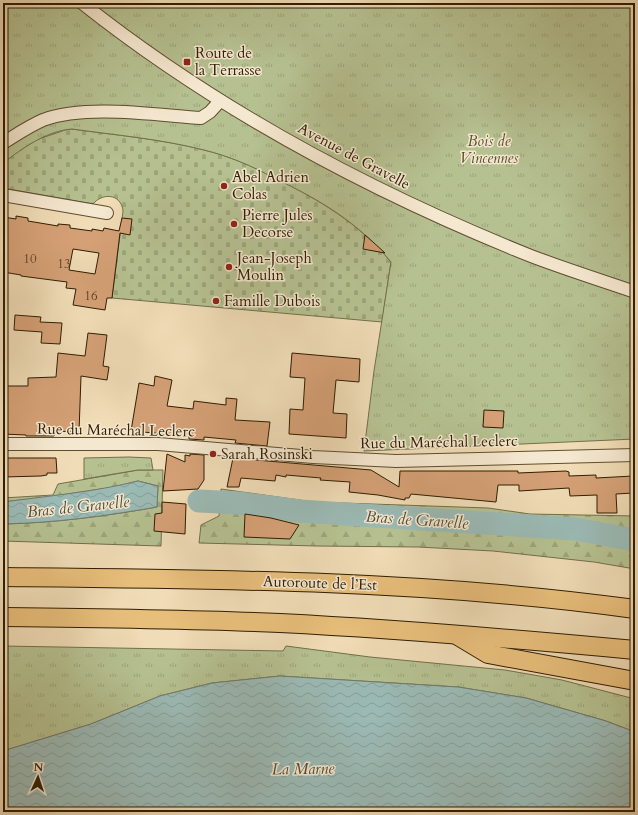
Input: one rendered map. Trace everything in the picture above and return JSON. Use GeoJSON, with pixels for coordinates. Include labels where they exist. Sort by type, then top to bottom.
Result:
{"type":"FeatureCollection","features":[{"type":"Feature","properties":{"kind":"highway","name":"Autoroute de l’Est"},"geometry":{"type":"LineString","coordinates":[[3,577],[225,579],[373,585],[509,595],[635,609]]}},
{"type":"Feature","properties":{"kind":"highway"},"geometry":{"type":"LineString","coordinates":[[3,617],[271,623],[454,633],[635,650]]}},
{"type":"Feature","properties":{"kind":"highway"},"geometry":{"type":"LineString","coordinates":[[454,633],[488,654],[635,681]]}},
{"type":"Feature","properties":{"kind":"street","name":"Avenue de Gravelle"},"geometry":{"type":"LineString","coordinates":[[82,3],[120,32],[220,100],[338,169],[448,221],[532,256],[635,292]]}},
{"type":"Feature","properties":{"kind":"street"},"geometry":{"type":"LineString","coordinates":[[3,142],[43,120],[55,116],[83,112],[107,112],[201,118],[210,112],[220,100]]}},
{"type":"Feature","properties":{"kind":"street"},"geometry":{"type":"LineString","coordinates":[[3,195],[107,213]]}},
{"type":"Feature","properties":{"kind":"street","name":"Rue du Maréchal Leclerc"},"geometry":{"type":"LineString","coordinates":[[3,444],[158,444],[313,457],[396,461],[635,455]]}},
{"type":"Feature","properties":{"kind":"green space","name":"Bois de Vincennes"},"geometry":{"type":"Polygon","coordinates":[[[3,3],[635,3],[635,439],[364,451],[374,371],[391,262],[365,235],[323,204],[249,165],[204,150],[155,140],[72,129],[62,130],[35,141],[3,163],[3,3]]]}},
{"type":"Feature","properties":{"kind":"green space"},"geometry":{"type":"Polygon","coordinates":[[[68,129],[155,140],[213,152],[266,173],[322,204],[352,224],[379,248],[391,262],[382,322],[112,298],[123,211],[118,200],[110,196],[101,198],[93,204],[3,188],[3,161],[36,140],[68,129]]]}},
{"type":"Feature","properties":{"kind":"green space"},"geometry":{"type":"Polygon","coordinates":[[[84,458],[151,458],[153,470],[138,470],[84,479],[84,458]]]}},
{"type":"Feature","properties":{"kind":"green space"},"geometry":{"type":"Polygon","coordinates":[[[138,470],[163,470],[161,546],[3,541],[3,524],[80,518],[157,507],[158,486],[138,481],[114,487],[49,497],[3,502],[3,498],[53,495],[58,484],[138,470]]]}},
{"type":"Feature","properties":{"kind":"green space"},"geometry":{"type":"Polygon","coordinates":[[[221,489],[314,502],[488,508],[530,514],[635,516],[635,569],[594,562],[493,551],[418,547],[199,543],[201,525],[219,516],[221,489]]]}},
{"type":"Feature","properties":{"kind":"green space"},"geometry":{"type":"Polygon","coordinates":[[[3,646],[283,651],[286,646],[370,657],[505,670],[562,680],[635,699],[635,732],[606,721],[526,698],[458,687],[280,676],[212,683],[160,696],[91,724],[3,751],[3,646]]]}},
{"type":"Feature","properties":{"kind":"water","name":"Bras de Gravelle"},"geometry":{"type":"Polygon","coordinates":[[[138,481],[158,486],[157,507],[80,518],[3,524],[3,502],[88,491],[138,481]]]}},
{"type":"Feature","properties":{"kind":"water","name":"La Marne"},"geometry":{"type":"Polygon","coordinates":[[[280,676],[458,687],[526,698],[606,721],[635,732],[635,812],[3,812],[3,751],[91,724],[160,696],[212,683],[280,676]]]}},
{"type":"Feature","properties":{"kind":"building"},"geometry":{"type":"Polygon","coordinates":[[[16,216],[28,218],[28,221],[58,226],[58,224],[70,225],[70,228],[92,231],[92,229],[103,231],[104,228],[119,231],[122,218],[132,219],[130,235],[120,233],[112,298],[107,298],[105,310],[73,305],[76,289],[66,288],[67,282],[3,272],[3,217],[16,219],[16,216]],[[73,249],[69,270],[95,274],[99,253],[73,249]]]}},
{"type":"Feature","properties":{"kind":"building"},"geometry":{"type":"Polygon","coordinates":[[[365,235],[373,242],[385,253],[363,249],[365,235]]]}},
{"type":"Feature","properties":{"kind":"building"},"geometry":{"type":"Polygon","coordinates":[[[15,315],[41,317],[40,322],[62,323],[60,344],[41,343],[42,332],[14,330],[15,315]]]}},
{"type":"Feature","properties":{"kind":"building"},"geometry":{"type":"Polygon","coordinates":[[[88,333],[107,335],[103,366],[109,367],[107,380],[81,376],[79,432],[54,431],[54,436],[3,434],[3,386],[28,386],[28,378],[56,377],[58,353],[85,356],[88,333]]]}},
{"type":"Feature","properties":{"kind":"building"},"geometry":{"type":"Polygon","coordinates":[[[292,353],[360,359],[359,382],[336,380],[333,413],[347,414],[346,438],[289,434],[290,409],[303,410],[305,378],[290,377],[292,353]]]}},
{"type":"Feature","properties":{"kind":"building"},"geometry":{"type":"Polygon","coordinates":[[[155,376],[172,380],[167,406],[193,409],[194,401],[226,405],[226,398],[237,399],[235,420],[270,422],[267,446],[235,443],[236,440],[204,437],[204,440],[189,439],[189,436],[131,431],[139,383],[154,386],[155,376]]]}},
{"type":"Feature","properties":{"kind":"building"},"geometry":{"type":"Polygon","coordinates":[[[484,410],[504,411],[503,428],[483,427],[484,410]]]}},
{"type":"Feature","properties":{"kind":"building"},"geometry":{"type":"Polygon","coordinates":[[[167,454],[185,462],[185,455],[204,455],[204,480],[198,489],[163,491],[167,454]]]}},
{"type":"Feature","properties":{"kind":"building"},"geometry":{"type":"Polygon","coordinates":[[[3,458],[56,458],[57,473],[47,473],[47,475],[41,476],[3,477],[3,458]]]}},
{"type":"Feature","properties":{"kind":"building"},"geometry":{"type":"Polygon","coordinates":[[[233,458],[371,470],[399,487],[400,471],[518,471],[518,473],[566,471],[569,472],[569,476],[596,475],[596,478],[633,476],[633,493],[616,494],[617,513],[597,513],[597,495],[570,496],[569,488],[519,491],[519,485],[498,485],[496,502],[411,494],[409,498],[405,498],[405,500],[349,492],[350,482],[320,480],[321,478],[286,475],[286,477],[276,475],[275,481],[241,478],[239,487],[227,487],[233,458]]]}},
{"type":"Feature","properties":{"kind":"building"},"geometry":{"type":"Polygon","coordinates":[[[162,502],[186,504],[185,534],[154,531],[155,514],[162,513],[162,502]]]}},
{"type":"Feature","properties":{"kind":"building"},"geometry":{"type":"Polygon","coordinates":[[[245,514],[271,518],[299,525],[290,539],[244,537],[245,514]]]}},
{"type":"Feature","properties":{"kind":"waterway","name":"Bras de Gravelle"},"geometry":{"type":"LineString","coordinates":[[199,501],[239,503],[300,511],[575,529],[635,540]]}},
{"type":"Feature","properties":{"kind":"place","name":"Route de la Terrasse"},"geometry":{"type":"Point","coordinates":[187,62]}},
{"type":"Feature","properties":{"kind":"place","name":"Abel Adrien Colas"},"geometry":{"type":"Point","coordinates":[224,186]}},
{"type":"Feature","properties":{"kind":"place","name":"Pierre Jules Decorse"},"geometry":{"type":"Point","coordinates":[234,224]}},
{"type":"Feature","properties":{"kind":"place","name":"Jean-Joseph Moulin"},"geometry":{"type":"Point","coordinates":[229,267]}},
{"type":"Feature","properties":{"kind":"place","name":"Famille Dubois"},"geometry":{"type":"Point","coordinates":[216,301]}},
{"type":"Feature","properties":{"kind":"place","name":"Sarah Rosinski"},"geometry":{"type":"Point","coordinates":[213,454]}}]}
